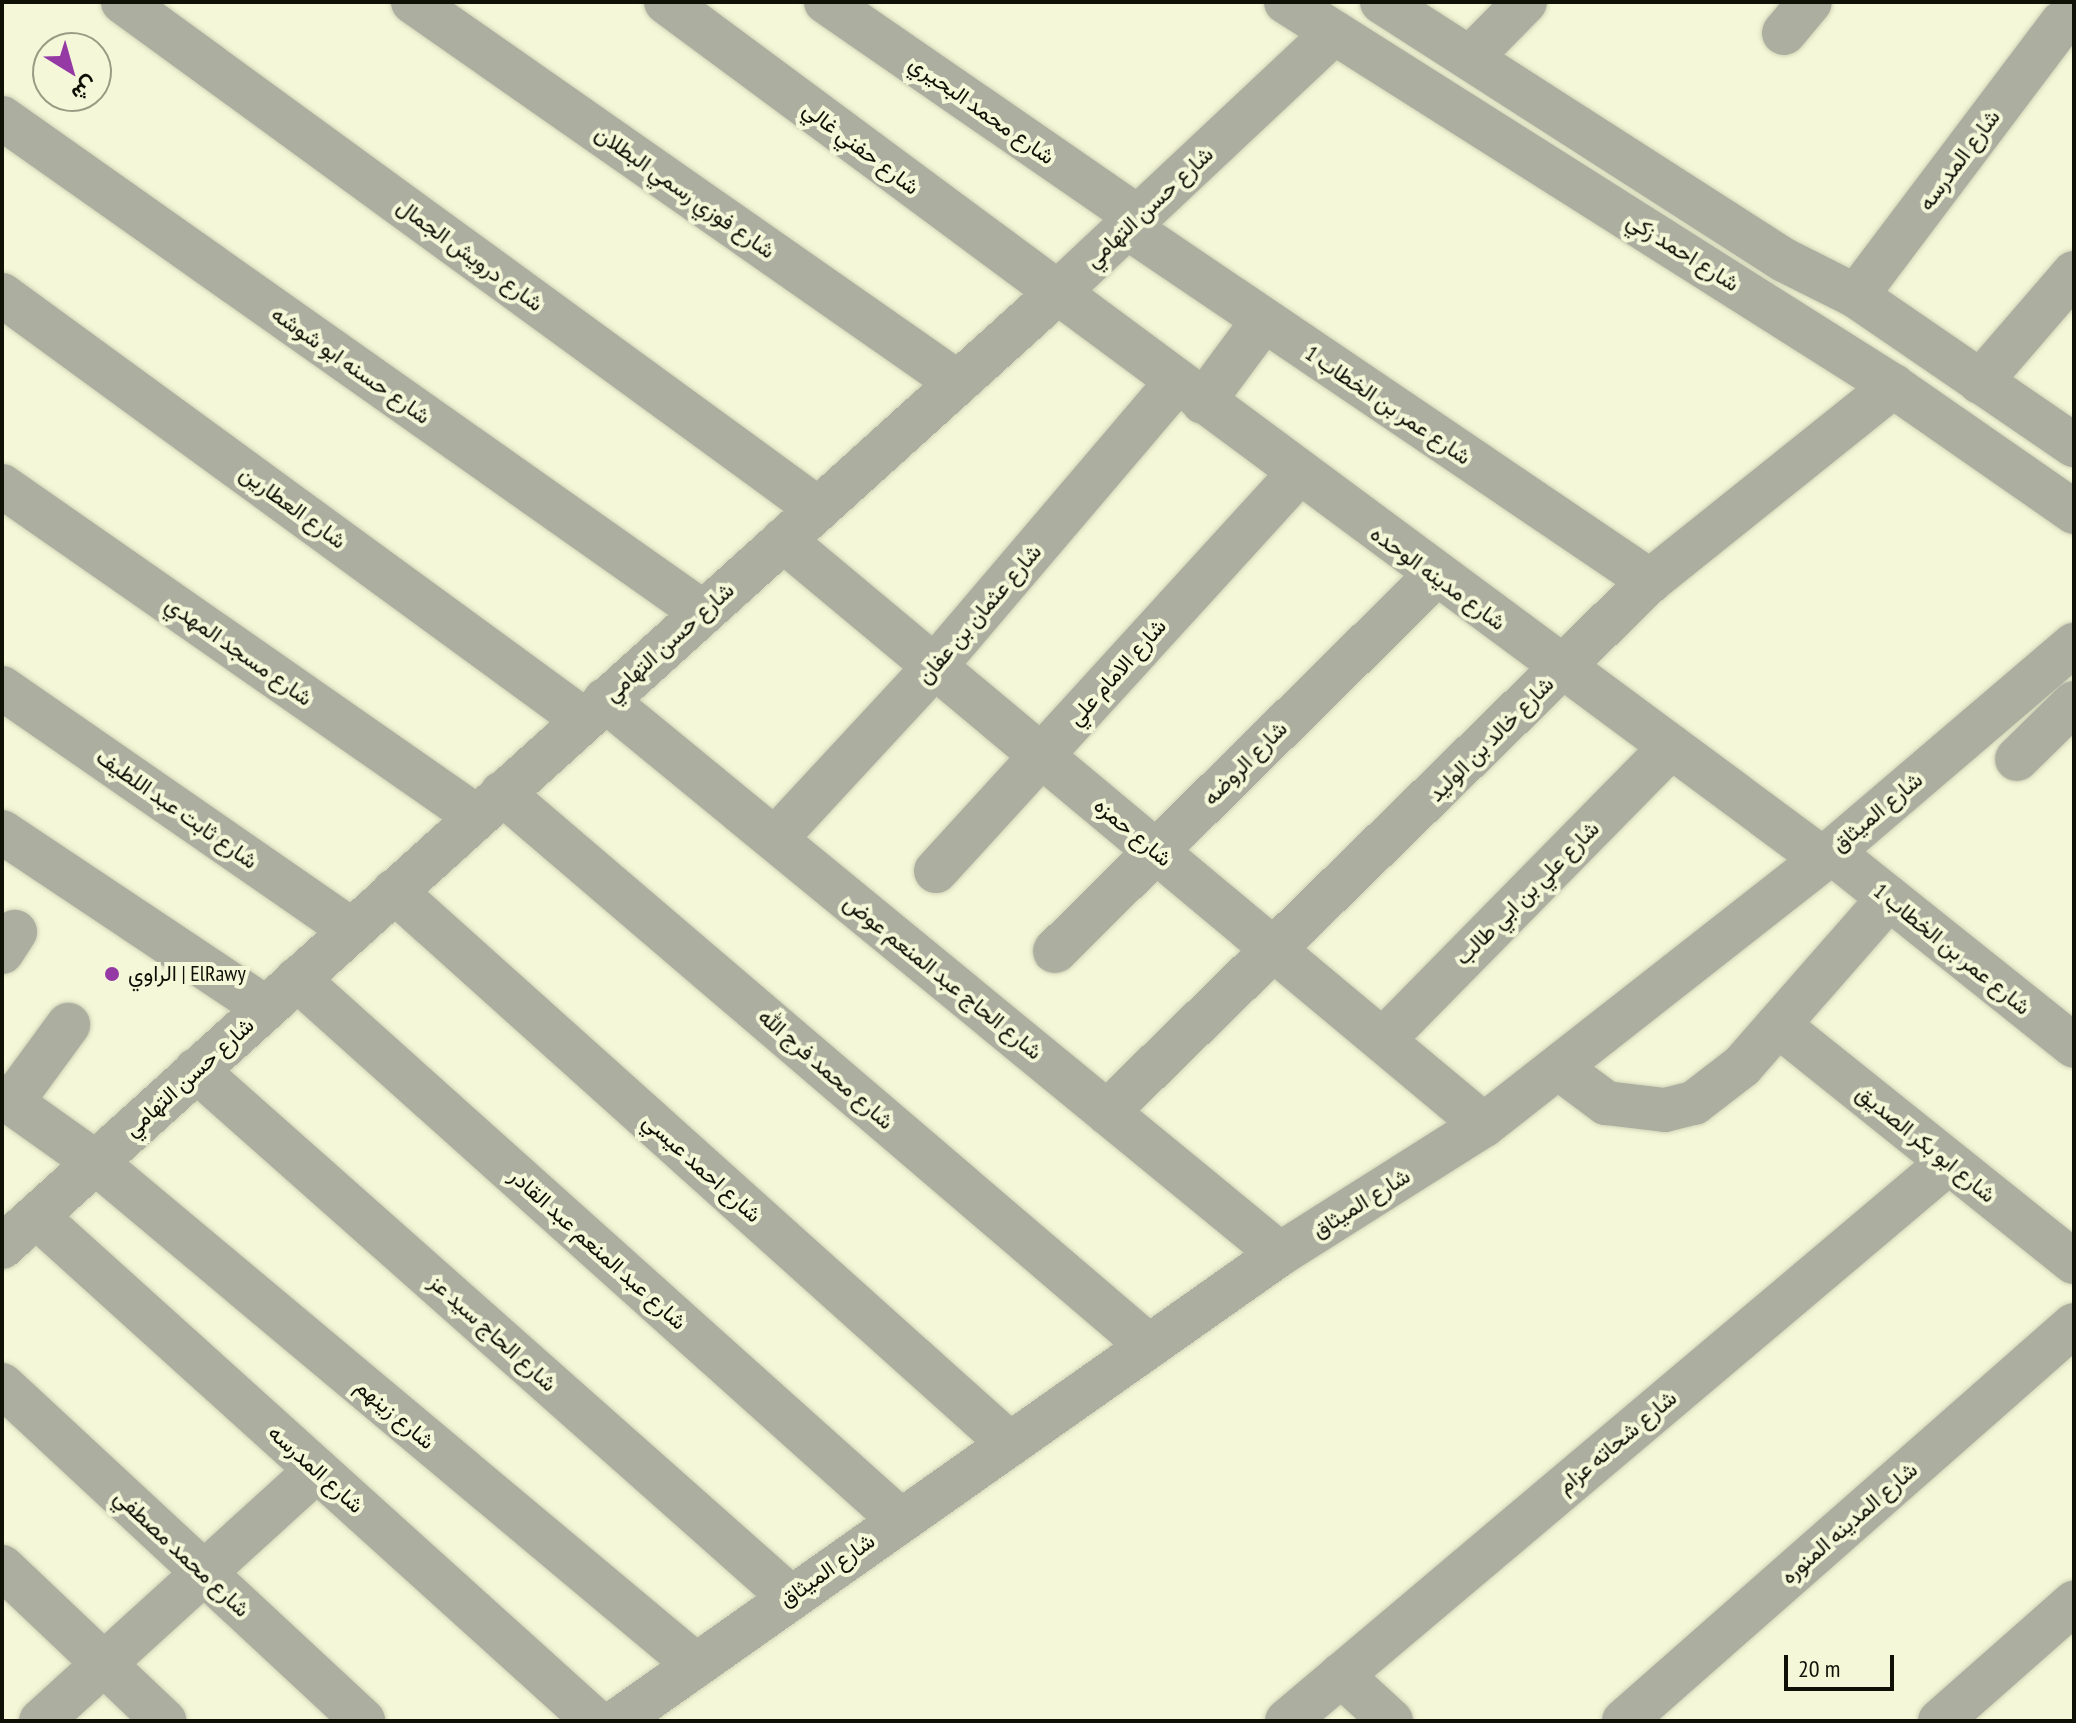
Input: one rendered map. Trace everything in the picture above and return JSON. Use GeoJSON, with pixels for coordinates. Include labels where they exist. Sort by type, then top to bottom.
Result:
{"type":"FeatureCollection","features":[{"type":"Feature","properties":{"kind":"street","name":"شارع درويش الجمال"},"geometry":{"type":"LineString","coordinates":[[123,2],[817,508]]}},
{"type":"Feature","properties":{"kind":"street","name":"شارع فوزي رسمي البطلان"},"geometry":{"type":"LineString","coordinates":[[413,2],[957,382]]}},
{"type":"Feature","properties":{"kind":"street","name":"شارع حفني غالي"},"geometry":{"type":"LineString","coordinates":[[666,2],[1057,293]]}},
{"type":"Feature","properties":{"kind":"street","name":"شارع محمد البحيري"},"geometry":{"type":"LineString","coordinates":[[826,2],[1133,222]]}},
{"type":"Feature","properties":{"kind":"street","name":"شارع احمد زكي"},"geometry":{"type":"LineString","coordinates":[[1286,2],[1893,386],[2074,512]]}},
{"type":"Feature","properties":{"kind":"street"},"geometry":{"type":"LineString","coordinates":[[1382,2],[1784,260],[1856,296],[2074,445]]}},
{"type":"Feature","properties":{"kind":"street"},"geometry":{"type":"LineString","coordinates":[[1471,57],[1525,2]]}},
{"type":"Feature","properties":{"kind":"street","name":"شارع المدرسه"},"geometry":{"type":"LineString","coordinates":[[1856,296],[2059,20]]}},
{"type":"Feature","properties":{"kind":"street","name":"شارع حسن التهامي"},"geometry":{"type":"LineString","coordinates":[[2,1247],[701,611],[1057,293],[1334,33]]}},
{"type":"Feature","properties":{"kind":"street","name":"شارع حسنه ابو شوشه"},"geometry":{"type":"LineString","coordinates":[[2,118],[701,611]]}},
{"type":"Feature","properties":{"kind":"street","name":"شارع عمر بن الخطاب 1"},"geometry":{"type":"LineString","coordinates":[[1133,222],[1263,321],[1650,581]]}},
{"type":"Feature","properties":{"kind":"street"},"geometry":{"type":"LineString","coordinates":[[1762,302],[1784,260]]}},
{"type":"Feature","properties":{"kind":"street"},"geometry":{"type":"LineString","coordinates":[[1980,382],[2074,273]]}},
{"type":"Feature","properties":{"kind":"street","name":"شارع مدينه الوحده"},"geometry":{"type":"LineString","coordinates":[[1057,293],[1435,576],[1826,855]]}},
{"type":"Feature","properties":{"kind":"street","name":"شارع العطارين"},"geometry":{"type":"LineString","coordinates":[[2,295],[595,710]]}},
{"type":"Feature","properties":{"kind":"street","name":"شارع عثمان بن عفان"},"geometry":{"type":"LineString","coordinates":[[775,839],[1189,393],[1263,321]]}},
{"type":"Feature","properties":{"kind":"street","name":"شارع خالد بن الوليد"},"geometry":{"type":"LineString","coordinates":[[1107,1112],[1276,951],[1650,581],[1893,386]]}},
{"type":"Feature","properties":{"kind":"street","name":"شارع الامام علي"},"geometry":{"type":"LineString","coordinates":[[936,871],[1299,473]]}},
{"type":"Feature","properties":{"kind":"street","name":"شارع مسجد المهدي"},"geometry":{"type":"LineString","coordinates":[[2,486],[490,805]]}},
{"type":"Feature","properties":{"kind":"street","name":"شارع حمزه"},"geometry":{"type":"LineString","coordinates":[[783,540],[1484,1125]]}},
{"type":"Feature","properties":{"kind":"street","name":"شارع الروضه"},"geometry":{"type":"LineString","coordinates":[[1055,951],[1435,576]]}},
{"type":"Feature","properties":{"kind":"street","name":"شارع الميثاق"},"geometry":{"type":"LineString","coordinates":[[617,1721],[789,1596],[1280,1254],[1484,1125],[1826,855],[2074,645]]}},
{"type":"Feature","properties":{"kind":"street","name":"شارع ثابت عبد اللطيف"},"geometry":{"type":"LineString","coordinates":[[2,688],[352,930]]}},
{"type":"Feature","properties":{"kind":"street"},"geometry":{"type":"LineString","coordinates":[[2017,759],[2071,709]]}},
{"type":"Feature","properties":{"kind":"street","name":"شارع الحاج عبد المنعم عوض"},"geometry":{"type":"LineString","coordinates":[[595,710],[775,839],[1280,1254]]}},
{"type":"Feature","properties":{"kind":"street","name":"شارع علي بن ابي طالب"},"geometry":{"type":"LineString","coordinates":[[1383,1040],[1671,747]]}},
{"type":"Feature","properties":{"kind":"street","name":"شارع محمد فرج الله"},"geometry":{"type":"LineString","coordinates":[[490,805],[1149,1346]]}},
{"type":"Feature","properties":{"kind":"street"},"geometry":{"type":"LineString","coordinates":[[2,832],[266,1008]]}},
{"type":"Feature","properties":{"kind":"street","name":"شارع عمر بن الخطاب 1"},"geometry":{"type":"LineString","coordinates":[[1826,855],[1889,898],[2074,1046]]}},
{"type":"Feature","properties":{"kind":"street","name":"شارع احمد عيسي"},"geometry":{"type":"LineString","coordinates":[[394,891],[1010,1444]]}},
{"type":"Feature","properties":{"kind":"street"},"geometry":{"type":"LineString","coordinates":[[1559,1068],[1606,1103],[1665,1110],[1721,1087],[1889,898]]}},
{"type":"Feature","properties":{"kind":"street","name":"شارع عبد المنعم عبد القادر"},"geometry":{"type":"LineString","coordinates":[[297,979],[899,1519]]}},
{"type":"Feature","properties":{"kind":"street"},"geometry":{"type":"LineString","coordinates":[[7,1100],[68,1025]]}},
{"type":"Feature","properties":{"kind":"street","name":"شارع ابو بكر الصديق"},"geometry":{"type":"LineString","coordinates":[[1778,1025],[2074,1262]]}},
{"type":"Feature","properties":{"kind":"street","name":"شارع الحاج سيد عز"},"geometry":{"type":"LineString","coordinates":[[196,1070],[789,1596]]}},
{"type":"Feature","properties":{"kind":"street","name":"شارع زينهم"},"geometry":{"type":"LineString","coordinates":[[7,1100],[95,1162],[696,1665]]}},
{"type":"Feature","properties":{"kind":"street","name":"شارع شحاته عزام"},"geometry":{"type":"LineString","coordinates":[[1287,1721],[1948,1163]]}},
{"type":"Feature","properties":{"kind":"street","name":"شارع المدرسه"},"geometry":{"type":"LineString","coordinates":[[37,1217],[595,1721]]}},
{"type":"Feature","properties":{"kind":"street","name":"شارع المدينه المنوره"},"geometry":{"type":"LineString","coordinates":[[1624,1721],[2074,1325]]}},
{"type":"Feature","properties":{"kind":"street","name":"شارع محمد مصطفي"},"geometry":{"type":"LineString","coordinates":[[2,1385],[363,1721]]}},
{"type":"Feature","properties":{"kind":"street"},"geometry":{"type":"LineString","coordinates":[[41,1721],[317,1470]]}},
{"type":"Feature","properties":{"kind":"street"},"geometry":{"type":"LineString","coordinates":[[2,1567],[164,1721]]}},
{"type":"Feature","properties":{"kind":"street"},"geometry":{"type":"LineString","coordinates":[[1940,1721],[2074,1603]]}},
{"type":"Feature","properties":{"kind":"street"},"geometry":{"type":"LineString","coordinates":[[1341,1675],[1391,1721]]}},
{"type":"Feature","properties":{"kind":"place","name":"الراوي | ElRawy"},"geometry":{"type":"Point","coordinates":[112,974]}}]}
